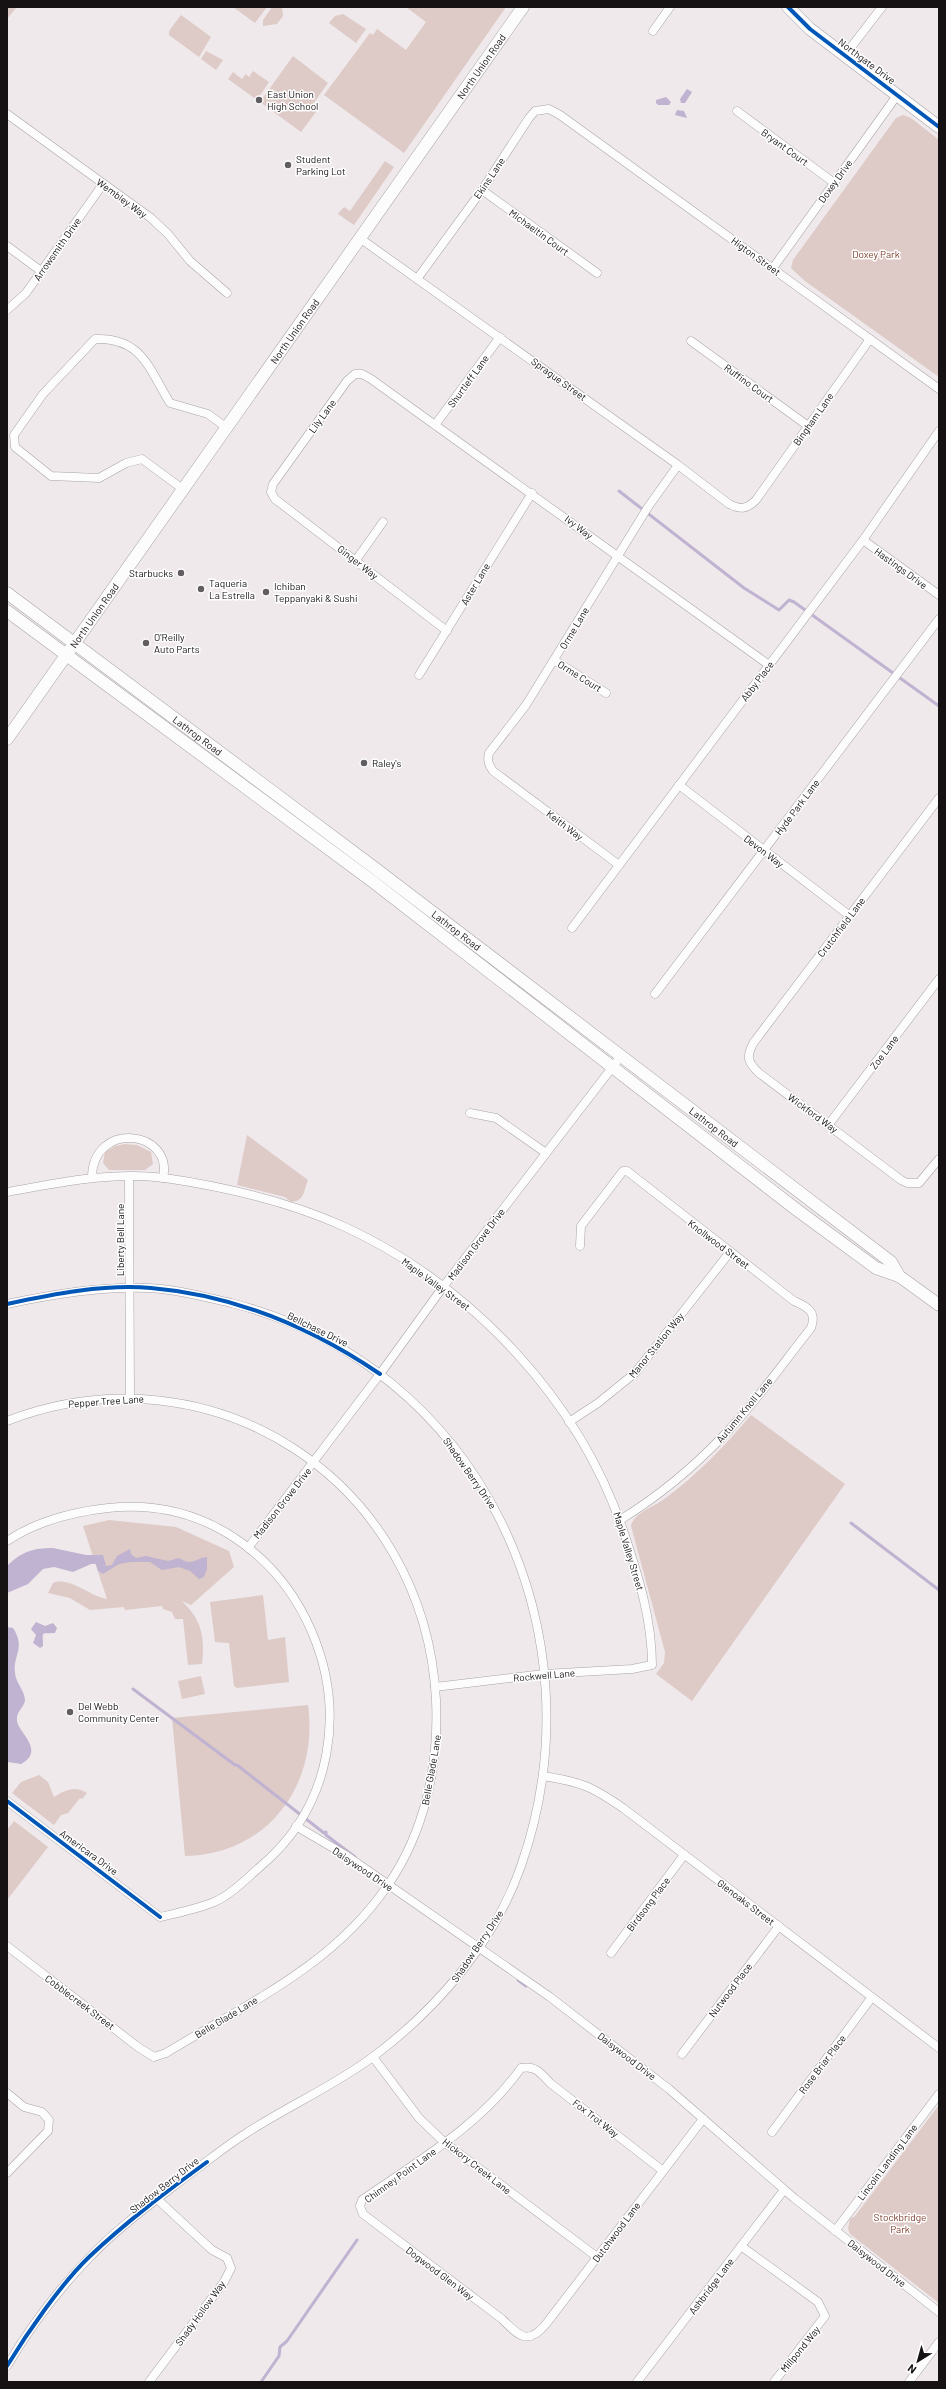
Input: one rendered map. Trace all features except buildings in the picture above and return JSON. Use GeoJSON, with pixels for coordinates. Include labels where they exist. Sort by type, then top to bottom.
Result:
{"type":"FeatureCollection","features":[{"type":"Feature","properties":{"kind":"main road","name":"North Union Road"},"geometry":{"type":"LineString","coordinates":[[7,739],[361,239],[523,7]]}},
{"type":"Feature","properties":{"kind":"main road","name":"Northgate Drive"},"geometry":{"type":"LineString","coordinates":[[788,7],[810,29],[939,126]]}},
{"type":"Feature","properties":{"kind":"main road","name":"Lathrop Road"},"geometry":{"type":"LineString","coordinates":[[7,593],[369,871],[612,1068],[876,1268],[899,1276],[939,1305]]}},
{"type":"Feature","properties":{"kind":"main road","name":"Lathrop Road"},"geometry":{"type":"LineString","coordinates":[[7,611],[67,656],[369,871],[621,1056],[891,1262],[899,1276]]}},
{"type":"Feature","properties":{"kind":"street"},"geometry":{"type":"LineString","coordinates":[[653,31],[670,7]]}},
{"type":"Feature","properties":{"kind":"street"},"geometry":{"type":"LineString","coordinates":[[845,55],[882,7]]}},
{"type":"Feature","properties":{"kind":"street","name":"Doxey Drive"},"geometry":{"type":"LineString","coordinates":[[773,268],[898,94]]}},
{"type":"Feature","properties":{"kind":"street","name":"Ekins Lane"},"geometry":{"type":"LineString","coordinates":[[417,279],[482,190],[535,111],[549,109],[573,124]]}},
{"type":"Feature","properties":{"kind":"street","name":"Bryant Court"},"geometry":{"type":"LineString","coordinates":[[736,111],[834,182]]}},
{"type":"Feature","properties":{"kind":"street","name":"Wembley Way"},"geometry":{"type":"LineString","coordinates":[[7,114],[151,218],[168,234],[190,261],[228,292]]}},
{"type":"Feature","properties":{"kind":"street","name":"Higton Street"},"geometry":{"type":"LineString","coordinates":[[573,124],[939,389]]}},
{"type":"Feature","properties":{"kind":"street","name":"Arrowsmith Drive"},"geometry":{"type":"LineString","coordinates":[[7,310],[26,293],[103,184]]}},
{"type":"Feature","properties":{"kind":"street","name":"Michaeltin Court"},"geometry":{"type":"LineString","coordinates":[[482,190],[597,273]]}},
{"type":"Feature","properties":{"kind":"street","name":"Sprague Street"},"geometry":{"type":"LineString","coordinates":[[361,239],[678,465],[729,504],[738,509],[746,508],[756,500]]}},
{"type":"Feature","properties":{"kind":"street"},"geometry":{"type":"LineString","coordinates":[[7,246],[41,271]]}},
{"type":"Feature","properties":{"kind":"street","name":"Shurtleff Lane"},"geometry":{"type":"LineString","coordinates":[[435,424],[500,337]]}},
{"type":"Feature","properties":{"kind":"street"},"geometry":{"type":"LineString","coordinates":[[184,490],[142,459],[126,463],[99,478],[51,476],[15,447],[14,435],[43,394],[95,339],[111,338],[130,345],[139,351],[170,403],[208,414],[227,428]]}},
{"type":"Feature","properties":{"kind":"street","name":"Bingham Lane"},"geometry":{"type":"LineString","coordinates":[[756,500],[870,339]]}},
{"type":"Feature","properties":{"kind":"street","name":"Ruffino Court"},"geometry":{"type":"LineString","coordinates":[[691,341],[808,426]]}},
{"type":"Feature","properties":{"kind":"street","name":"Lily Lane"},"geometry":{"type":"LineString","coordinates":[[271,492],[273,484],[347,381],[354,374],[362,374],[388,390]]}},
{"type":"Feature","properties":{"kind":"street","name":"Ivy Way"},"geometry":{"type":"LineString","coordinates":[[388,390],[769,665]]}},
{"type":"Feature","properties":{"kind":"street","name":"Abby Place"},"geometry":{"type":"LineString","coordinates":[[572,928],[863,540],[939,431]]}},
{"type":"Feature","properties":{"kind":"street","name":"Orme Lane"},"geometry":{"type":"LineString","coordinates":[[511,784],[488,764],[489,753],[526,705],[648,507],[678,465]]}},
{"type":"Feature","properties":{"kind":"street","name":"Ginger Way"},"geometry":{"type":"LineString","coordinates":[[271,492],[275,499],[447,631]]}},
{"type":"Feature","properties":{"kind":"street","name":"Aster Lane"},"geometry":{"type":"LineString","coordinates":[[419,675],[532,493]]}},
{"type":"Feature","properties":{"kind":"street"},"geometry":{"type":"LineString","coordinates":[[356,560],[383,522]]}},
{"type":"Feature","properties":{"kind":"street","name":"Hastings Drive"},"geometry":{"type":"LineString","coordinates":[[863,540],[939,595]]}},
{"type":"Feature","properties":{"kind":"street","name":"Hyde Park Lane"},"geometry":{"type":"LineString","coordinates":[[655,994],[939,619]]}},
{"type":"Feature","properties":{"kind":"street","name":"Orme Court"},"geometry":{"type":"LineString","coordinates":[[554,660],[606,693]]}},
{"type":"Feature","properties":{"kind":"street","name":"Keith Way"},"geometry":{"type":"LineString","coordinates":[[511,784],[619,865]]}},
{"type":"Feature","properties":{"kind":"street","name":"Devon Way"},"geometry":{"type":"LineString","coordinates":[[678,785],[850,916]]}},
{"type":"Feature","properties":{"kind":"street","name":"Crutchfield Lane"},"geometry":{"type":"LineString","coordinates":[[748,1059],[748,1052],[754,1042],[939,798]]}},
{"type":"Feature","properties":{"kind":"street","name":"Zoe Lane"},"geometry":{"type":"LineString","coordinates":[[829,1124],[939,979]]}},
{"type":"Feature","properties":{"kind":"street","name":"Madison Grove Drive"},"geometry":{"type":"LineString","coordinates":[[248,1548],[380,1374],[443,1287],[621,1056]]}},
{"type":"Feature","properties":{"kind":"street","name":"Wickford Way"},"geometry":{"type":"LineString","coordinates":[[748,1059],[751,1066],[759,1073],[829,1124],[901,1180],[913,1184],[919,1183],[939,1159]]}},
{"type":"Feature","properties":{"kind":"street"},"geometry":{"type":"LineString","coordinates":[[470,1113],[496,1118],[546,1153]]}},
{"type":"Feature","properties":{"kind":"street"},"geometry":{"type":"LineString","coordinates":[[92,1177],[92,1166],[99,1152],[112,1141],[126,1138],[142,1140],[153,1146],[165,1164],[163,1178]]}},
{"type":"Feature","properties":{"kind":"street","name":"Knollwood Street"},"geometry":{"type":"LineString","coordinates":[[580,1246],[581,1226],[623,1171],[631,1174],[644,1186],[794,1301],[811,1310],[814,1316]]}},
{"type":"Feature","properties":{"kind":"street","name":"Maple Valley Street"},"geometry":{"type":"LineString","coordinates":[[7,1192],[92,1177],[163,1178],[219,1188],[284,1205],[345,1227],[412,1264],[443,1287],[502,1337],[540,1381],[585,1446],[615,1506],[638,1575],[652,1641],[652,1665]]}},
{"type":"Feature","properties":{"kind":"street","name":"Liberty Bell Lane"},"geometry":{"type":"LineString","coordinates":[[129,1177],[128,1289],[130,1398]]}},
{"type":"Feature","properties":{"kind":"street","name":"Manor Station Way"},"geometry":{"type":"LineString","coordinates":[[568,1422],[598,1404],[635,1373],[730,1252]]}},
{"type":"Feature","properties":{"kind":"street","name":"Bellchase Drive"},"geometry":{"type":"LineString","coordinates":[[7,1304],[48,1295],[128,1289],[150,1288],[198,1295],[252,1309],[300,1327],[352,1355],[380,1374]]}},
{"type":"Feature","properties":{"kind":"street","name":"Autumn Knoll Lane"},"geometry":{"type":"LineString","coordinates":[[620,1520],[649,1502],[691,1468],[727,1432],[811,1328],[814,1316]]}},
{"type":"Feature","properties":{"kind":"street","name":"Shadow Berry Drive"},"geometry":{"type":"LineString","coordinates":[[7,2366],[10,2356],[88,2258],[157,2199],[242,2135],[373,2057],[418,2019],[450,1986],[479,1947],[502,1910],[520,1868],[534,1824],[543,1776],[548,1734],[544,1655],[533,1603],[515,1548],[491,1502],[454,1447],[425,1414],[380,1374]]}},
{"type":"Feature","properties":{"kind":"street","name":"Pepper Tree Lane"},"geometry":{"type":"LineString","coordinates":[[7,1421],[33,1411],[66,1404],[144,1398],[177,1403],[220,1414],[254,1426],[293,1448],[313,1463]]}},
{"type":"Feature","properties":{"kind":"street","name":"Belle Glade Lane"},"geometry":{"type":"LineString","coordinates":[[154,2057],[166,2053],[308,1968],[343,1939],[366,1915],[388,1886],[405,1858],[418,1830],[427,1797],[438,1730],[434,1668],[427,1631],[413,1590],[397,1557],[367,1514],[347,1491],[313,1463]]}},
{"type":"Feature","properties":{"kind":"street"},"geometry":{"type":"LineString","coordinates":[[7,1541],[18,1534],[65,1515],[84,1510],[138,1506],[188,1517],[210,1525],[248,1548],[270,1567],[303,1612],[315,1638],[327,1681],[329,1727],[322,1771],[309,1807],[296,1826]]}},
{"type":"Feature","properties":{"kind":"street","name":"Rockwell Lane"},"geometry":{"type":"LineString","coordinates":[[435,1687],[544,1674],[632,1670],[652,1665]]}},
{"type":"Feature","properties":{"kind":"street","name":"Glenoaks Street"},"geometry":{"type":"LineString","coordinates":[[543,1776],[576,1781],[595,1789],[939,2048]]}},
{"type":"Feature","properties":{"kind":"street","name":"Americara Drive"},"geometry":{"type":"LineString","coordinates":[[7,1801],[160,1917],[215,1901],[268,1860],[283,1844],[296,1826]]}},
{"type":"Feature","properties":{"kind":"street","name":"Daisywood Drive"},"geometry":{"type":"LineString","coordinates":[[296,1826],[347,1856],[388,1886],[479,1947],[623,2053],[703,2119],[784,2190],[939,2312]]}},
{"type":"Feature","properties":{"kind":"street","name":"Birdsong Place"},"geometry":{"type":"LineString","coordinates":[[611,1952],[684,1855]]}},
{"type":"Feature","properties":{"kind":"street","name":"Nutwood Place"},"geometry":{"type":"LineString","coordinates":[[682,2054],[778,1926]]}},
{"type":"Feature","properties":{"kind":"street","name":"Cobblecreek Street"},"geometry":{"type":"LineString","coordinates":[[7,1946],[154,2057]]}},
{"type":"Feature","properties":{"kind":"street","name":"Rose Briar Place"},"geometry":{"type":"LineString","coordinates":[[772,2132],[872,1997]]}},
{"type":"Feature","properties":{"kind":"street","name":"Hickory Creek Lane"},"geometry":{"type":"LineString","coordinates":[[373,2057],[419,2118],[444,2142],[597,2257]]}},
{"type":"Feature","properties":{"kind":"street","name":"Chimney Point Lane"},"geometry":{"type":"LineString","coordinates":[[360,2206],[362,2200],[464,2128],[501,2094],[521,2068],[529,2066]]}},
{"type":"Feature","properties":{"kind":"street","name":"Fox Trot Way"},"geometry":{"type":"LineString","coordinates":[[529,2066],[538,2071],[550,2083],[663,2171]]}},
{"type":"Feature","properties":{"kind":"street"},"geometry":{"type":"LineString","coordinates":[[7,2092],[24,2107],[42,2112],[49,2120],[48,2131],[7,2173]]}},
{"type":"Feature","properties":{"kind":"street","name":"Lincoln Landing Lane"},"geometry":{"type":"LineString","coordinates":[[835,2231],[939,2094]]}},
{"type":"Feature","properties":{"kind":"street","name":"Dutchwood Lane"},"geometry":{"type":"LineString","coordinates":[[524,2337],[531,2337],[539,2332],[703,2119]]}},
{"type":"Feature","properties":{"kind":"street","name":"Ashbridge Lane"},"geometry":{"type":"LineString","coordinates":[[638,2382],[784,2190]]}},
{"type":"Feature","properties":{"kind":"street","name":"Shady Hollow Way"},"geometry":{"type":"LineString","coordinates":[[149,2382],[224,2282],[231,2268],[227,2258],[212,2250],[157,2199]]}},
{"type":"Feature","properties":{"kind":"street","name":"Dogwood Glen Way"},"geometry":{"type":"LineString","coordinates":[[360,2206],[363,2214],[375,2224],[524,2337]]}},
{"type":"Feature","properties":{"kind":"street","name":"Millpond Way"},"geometry":{"type":"LineString","coordinates":[[741,2246],[818,2302],[825,2316],[774,2382]]}},
{"type":"Feature","properties":{"kind":"street"},"geometry":{"type":"LineString","coordinates":[[909,2382],[939,2342]]}},
{"type":"Feature","properties":{"kind":"green space"},"geometry":{"type":"Polygon","coordinates":[[[7,7],[17,7],[7,19],[7,7]]]}},
{"type":"Feature","properties":{"kind":"green space"},"geometry":{"type":"Polygon","coordinates":[[[233,7],[267,7],[255,23],[233,7]]]}},
{"type":"Feature","properties":{"kind":"green space"},"geometry":{"type":"Polygon","coordinates":[[[272,7],[282,7],[283,16],[277,24],[263,26],[263,20],[272,7]]]}},
{"type":"Feature","properties":{"kind":"green space"},"geometry":{"type":"Polygon","coordinates":[[[406,7],[506,7],[404,153],[324,95],[370,33],[373,35],[377,29],[406,50],[426,22],[406,7]]]}},
{"type":"Feature","properties":{"kind":"green space"},"geometry":{"type":"Polygon","coordinates":[[[343,14],[366,29],[356,43],[329,23],[335,16],[343,14]]]}},
{"type":"Feature","properties":{"kind":"green space"},"geometry":{"type":"Polygon","coordinates":[[[181,15],[211,37],[199,57],[169,35],[169,31],[181,15]]]}},
{"type":"Feature","properties":{"kind":"green space"},"geometry":{"type":"Polygon","coordinates":[[[206,51],[223,60],[216,70],[201,59],[206,51]]]}},
{"type":"Feature","properties":{"kind":"green space"},"geometry":{"type":"Polygon","coordinates":[[[293,56],[328,83],[313,104],[319,108],[301,132],[260,102],[293,56]]]}},
{"type":"Feature","properties":{"kind":"green space"},"geometry":{"type":"Polygon","coordinates":[[[253,71],[269,82],[257,100],[228,79],[233,72],[242,79],[246,74],[249,77],[253,71]]]}},
{"type":"Feature","properties":{"kind":"green space","name":"Doxey Park"},"geometry":{"type":"Polygon","coordinates":[[[903,115],[911,118],[939,140],[939,377],[805,281],[791,268],[793,260],[896,118],[903,115]]]}},
{"type":"Feature","properties":{"kind":"green space"},"geometry":{"type":"Polygon","coordinates":[[[385,161],[394,167],[354,225],[338,214],[344,207],[350,211],[385,161]]]}},
{"type":"Feature","properties":{"kind":"green space"},"geometry":{"type":"Polygon","coordinates":[[[247,1135],[308,1180],[302,1197],[291,1202],[285,1197],[237,1185],[247,1135]]]}},
{"type":"Feature","properties":{"kind":"green space"},"geometry":{"type":"Polygon","coordinates":[[[125,1144],[137,1145],[151,1152],[153,1164],[145,1170],[109,1170],[103,1163],[105,1152],[115,1146],[125,1144]]]}},
{"type":"Feature","properties":{"kind":"green space"},"geometry":{"type":"Polygon","coordinates":[[[751,1415],[845,1484],[692,1701],[656,1674],[664,1663],[665,1652],[631,1526],[636,1517],[663,1500],[699,1471],[751,1415]]]}},
{"type":"Feature","properties":{"kind":"green space"},"geometry":{"type":"Polygon","coordinates":[[[109,1520],[176,1527],[229,1551],[234,1567],[191,1605],[182,1601],[194,1615],[201,1630],[203,1645],[202,1664],[188,1665],[183,1619],[175,1619],[172,1612],[163,1609],[162,1606],[125,1610],[124,1607],[90,1610],[70,1598],[48,1593],[53,1583],[66,1582],[107,1599],[83,1526],[109,1520]]]}},
{"type":"Feature","properties":{"kind":"green space"},"geometry":{"type":"Polygon","coordinates":[[[263,1595],[268,1640],[285,1637],[289,1682],[237,1688],[234,1686],[229,1643],[215,1642],[210,1602],[263,1595]]]}},
{"type":"Feature","properties":{"kind":"green space"},"geometry":{"type":"Polygon","coordinates":[[[201,1676],[205,1694],[182,1699],[178,1681],[201,1676]]]}},
{"type":"Feature","properties":{"kind":"green space"},"geometry":{"type":"Polygon","coordinates":[[[308,1705],[309,1734],[305,1762],[296,1787],[282,1810],[263,1829],[241,1843],[215,1852],[185,1856],[172,1718],[308,1705]]]}},
{"type":"Feature","properties":{"kind":"green space"},"geometry":{"type":"Polygon","coordinates":[[[39,1775],[48,1782],[54,1797],[70,1789],[78,1789],[87,1793],[82,1799],[80,1798],[68,1813],[61,1815],[54,1825],[12,1793],[21,1782],[39,1775]]]}},
{"type":"Feature","properties":{"kind":"green space"},"geometry":{"type":"Polygon","coordinates":[[[14,1821],[48,1847],[7,1900],[7,1830],[14,1821]]]}},
{"type":"Feature","properties":{"kind":"green space","name":"Stockbridge Park"},"geometry":{"type":"Polygon","coordinates":[[[939,2105],[939,2303],[850,2234],[848,2229],[850,2219],[855,2216],[939,2105]]]}},
{"type":"Feature","properties":{"kind":"shaded area"},"geometry":{"type":"Polygon","coordinates":[[[687,89],[692,92],[685,103],[681,103],[680,99],[687,89]]]}},
{"type":"Feature","properties":{"kind":"shaded area"},"geometry":{"type":"Polygon","coordinates":[[[666,97],[671,102],[669,105],[658,105],[656,103],[656,100],[666,97]]]}},
{"type":"Feature","properties":{"kind":"shaded area"},"geometry":{"type":"Polygon","coordinates":[[[677,110],[684,111],[687,118],[675,115],[677,110]]]}},
{"type":"Feature","properties":{"kind":"shaded area"},"geometry":{"type":"Polygon","coordinates":[[[53,1548],[86,1555],[103,1555],[106,1566],[112,1565],[117,1556],[130,1549],[131,1554],[136,1558],[146,1556],[168,1561],[179,1558],[183,1561],[191,1562],[207,1557],[207,1569],[204,1577],[199,1579],[190,1571],[179,1567],[162,1570],[150,1562],[131,1562],[119,1564],[103,1574],[98,1571],[96,1564],[91,1564],[73,1572],[54,1567],[43,1569],[28,1584],[7,1593],[7,1566],[12,1561],[22,1554],[33,1550],[53,1548]]]}},
{"type":"Feature","properties":{"kind":"shaded area"},"geometry":{"type":"Polygon","coordinates":[[[36,1622],[45,1626],[53,1623],[57,1628],[55,1633],[43,1634],[43,1646],[40,1648],[33,1643],[36,1635],[31,1629],[36,1622]]]}},
{"type":"Feature","properties":{"kind":"shaded area"},"geometry":{"type":"Polygon","coordinates":[[[7,1627],[13,1628],[19,1641],[15,1673],[24,1694],[25,1701],[19,1712],[17,1721],[31,1748],[31,1753],[28,1759],[21,1764],[8,1762],[7,1755],[7,1627]]]}},
{"type":"Feature","properties":{"kind":"waterway"},"geometry":{"type":"LineString","coordinates":[[619,491],[744,588],[779,610],[789,600],[794,602],[939,706]]}},
{"type":"Feature","properties":{"kind":"waterway"},"geometry":{"type":"LineString","coordinates":[[851,1523],[939,1590]]}},
{"type":"Feature","properties":{"kind":"waterway"},"geometry":{"type":"LineString","coordinates":[[133,1689],[237,1765],[324,1833],[326,1832],[326,1835],[355,1857]]}},
{"type":"Feature","properties":{"kind":"waterway"},"geometry":{"type":"LineString","coordinates":[[518,1980],[526,1986]]}},
{"type":"Feature","properties":{"kind":"waterway"},"geometry":{"type":"LineString","coordinates":[[261,2382],[279,2356],[280,2347],[287,2341],[357,2240]]}},
{"type":"Feature","properties":{"kind":"cycle path"},"geometry":{"type":"LineString","coordinates":[[788,7],[810,29],[939,127]]}},
{"type":"Feature","properties":{"kind":"cycle path"},"geometry":{"type":"LineString","coordinates":[[7,1304],[60,1293],[115,1287],[151,1288],[182,1292],[242,1306],[300,1328],[354,1357],[380,1374]]}},
{"type":"Feature","properties":{"kind":"cycle path"},"geometry":{"type":"LineString","coordinates":[[7,1801],[160,1917]]}},
{"type":"Feature","properties":{"kind":"cycle path"},"geometry":{"type":"LineString","coordinates":[[7,2366],[45,2309],[78,2268],[132,2219],[207,2162]]}},
{"type":"Feature","properties":{"kind":"place","name":"East Union High School"},"geometry":{"type":"Point","coordinates":[259,100]}},
{"type":"Feature","properties":{"kind":"place","name":"Student Parking Lot"},"geometry":{"type":"Point","coordinates":[288,165]}},
{"type":"Feature","properties":{"kind":"place","name":"Starbucks"},"geometry":{"type":"Point","coordinates":[181,573]}},
{"type":"Feature","properties":{"kind":"place","name":"Taqueria La Estrella"},"geometry":{"type":"Point","coordinates":[201,589]}},
{"type":"Feature","properties":{"kind":"place","name":"Ichiban Teppanyaki & Sushi"},"geometry":{"type":"Point","coordinates":[266,592]}},
{"type":"Feature","properties":{"kind":"place","name":"O'Reilly Auto Parts"},"geometry":{"type":"Point","coordinates":[146,643]}},
{"type":"Feature","properties":{"kind":"place","name":"Raley's"},"geometry":{"type":"Point","coordinates":[364,763]}},
{"type":"Feature","properties":{"kind":"place","name":"Del Webb Community Center"},"geometry":{"type":"Point","coordinates":[70,1712]}}]}
